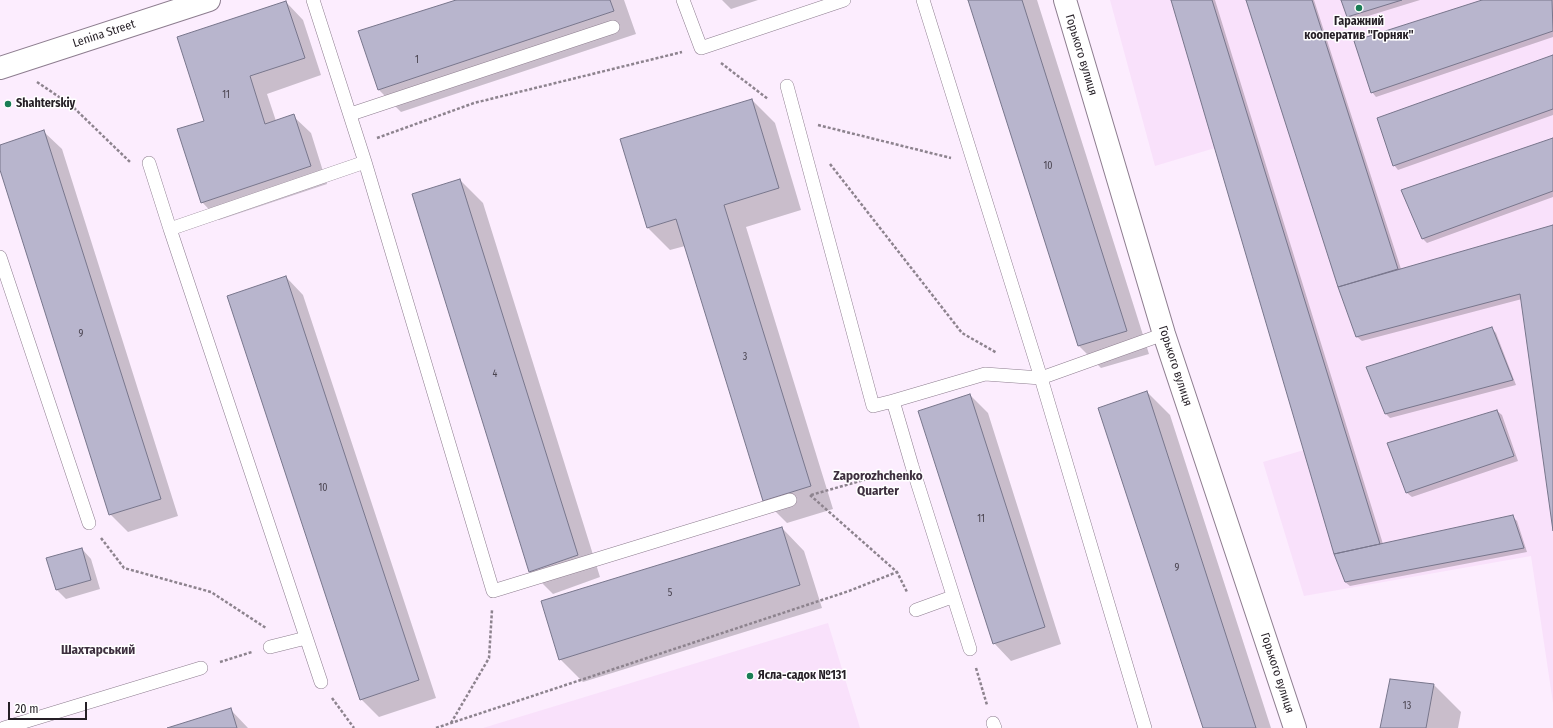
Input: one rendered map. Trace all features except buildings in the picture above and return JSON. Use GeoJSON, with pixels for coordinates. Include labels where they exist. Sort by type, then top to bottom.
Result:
{"type":"FeatureCollection","features":[{"type":"Feature","properties":{"kind":"street","name":"Lenina Street"},"geometry":{"type":"LineString","coordinates":[[5,66],[209,0]]}},
{"type":"Feature","properties":{"kind":"street","name":"Горького вулиця"},"geometry":{"type":"LineString","coordinates":[[1065,0],[1164,334],[1295,728]]}},
{"type":"Feature","properties":{"kind":"lane"},"geometry":{"type":"LineString","coordinates":[[313,0],[366,162],[493,591],[790,500]]}},
{"type":"Feature","properties":{"kind":"lane"},"geometry":{"type":"LineString","coordinates":[[683,0],[701,48],[844,0]]}},
{"type":"Feature","properties":{"kind":"lane"},"geometry":{"type":"LineString","coordinates":[[923,0],[1041,378],[1145,728]]}},
{"type":"Feature","properties":{"kind":"lane"},"geometry":{"type":"LineString","coordinates":[[351,114],[613,27]]}},
{"type":"Feature","properties":{"kind":"lane"},"geometry":{"type":"LineString","coordinates":[[787,86],[873,406],[985,374],[1041,378],[1164,334]]}},
{"type":"Feature","properties":{"kind":"lane"},"geometry":{"type":"LineString","coordinates":[[170,229],[366,162]]}},
{"type":"Feature","properties":{"kind":"lane"},"geometry":{"type":"LineString","coordinates":[[148,163],[321,682]]}},
{"type":"Feature","properties":{"kind":"lane"},"geometry":{"type":"LineString","coordinates":[[0,257],[89,523]]}},
{"type":"Feature","properties":{"kind":"lane"},"geometry":{"type":"LineString","coordinates":[[893,401],[952,597],[970,649]]}},
{"type":"Feature","properties":{"kind":"lane"},"geometry":{"type":"LineString","coordinates":[[916,610],[952,597]]}},
{"type":"Feature","properties":{"kind":"lane"},"geometry":{"type":"LineString","coordinates":[[270,647],[306,638]]}},
{"type":"Feature","properties":{"kind":"lane"},"geometry":{"type":"LineString","coordinates":[[4,728],[201,668]]}},
{"type":"Feature","properties":{"kind":"path"},"geometry":{"type":"LineString","coordinates":[[360,145],[474,103],[701,48],[796,120],[974,163]]}},
{"type":"Feature","properties":{"kind":"path"},"geometry":{"type":"LineString","coordinates":[[5,66],[71,105],[156,187]]}},
{"type":"Feature","properties":{"kind":"path"},"geometry":{"type":"LineString","coordinates":[[830,164],[962,333],[1001,356]]}},
{"type":"Feature","properties":{"kind":"path"},"geometry":{"type":"LineString","coordinates":[[790,500],[912,466]]}},
{"type":"Feature","properties":{"kind":"path"},"geometry":{"type":"LineString","coordinates":[[811,495],[897,572],[916,610]]}},
{"type":"Feature","properties":{"kind":"path"},"geometry":{"type":"LineString","coordinates":[[89,523],[124,568],[211,592],[288,642]]}},
{"type":"Feature","properties":{"kind":"path"},"geometry":{"type":"LineString","coordinates":[[436,728],[849,591],[897,572]]}},
{"type":"Feature","properties":{"kind":"path"},"geometry":{"type":"LineString","coordinates":[[451,723],[489,658],[493,591]]}},
{"type":"Feature","properties":{"kind":"path"},"geometry":{"type":"LineString","coordinates":[[201,668],[270,647]]}},
{"type":"Feature","properties":{"kind":"path"},"geometry":{"type":"LineString","coordinates":[[970,649],[994,725]]}},
{"type":"Feature","properties":{"kind":"path"},"geometry":{"type":"LineString","coordinates":[[321,682],[354,728]]}},
{"type":"Feature","properties":{"kind":"shaded area"},"geometry":{"type":"Polygon","coordinates":[[[1110,0],[1553,0],[1553,703],[1531,556],[1304,596],[1263,462],[1304,450],[1215,148],[1155,166],[1110,0]]]}},
{"type":"Feature","properties":{"kind":"shaded area","name":"Ясла-садок №131"},"geometry":{"type":"Polygon","coordinates":[[[828,623],[860,728],[483,728],[828,623]]]}},
{"type":"Feature","properties":{"kind":"place","name":"Гаражний кооператив \"Горняк\""},"geometry":{"type":"Point","coordinates":[1359,8]}},
{"type":"Feature","properties":{"kind":"place","name":"Shahterskiy"},"geometry":{"type":"Point","coordinates":[8,104]}},
{"type":"Feature","properties":{"kind":"place","name":"Ясла-садок №131"},"geometry":{"type":"Point","coordinates":[750,676]}},
{"type":"Feature","properties":{"kind":"district","name":"Zaporozhchenko Quarter"},"geometry":{"type":"Point","coordinates":[878,484]}},
{"type":"Feature","properties":{"kind":"district","name":"Шахтарський"},"geometry":{"type":"Point","coordinates":[98,650]}}]}
